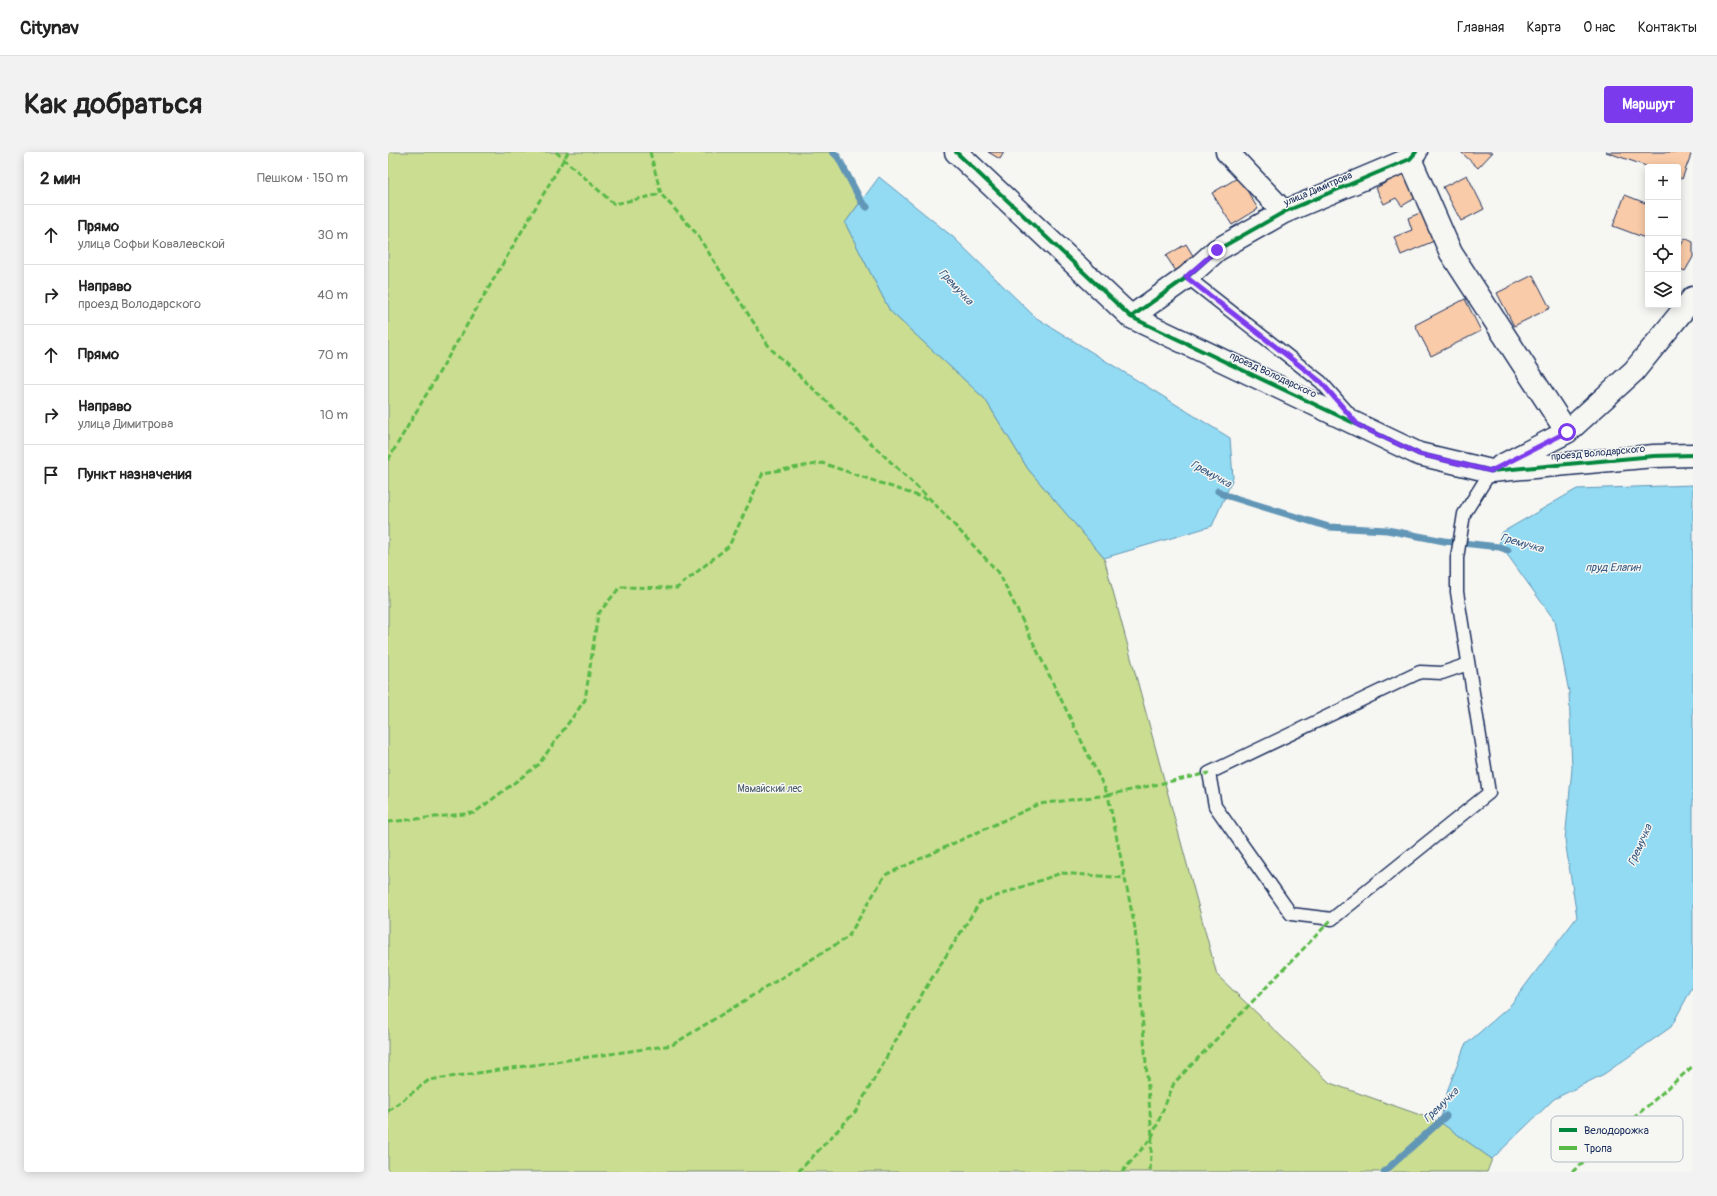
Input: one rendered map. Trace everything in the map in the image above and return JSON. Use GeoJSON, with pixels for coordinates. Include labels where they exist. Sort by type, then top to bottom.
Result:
{"type":"FeatureCollection","features":[{"type":"Feature","properties":{"kind":"street","name":"проезд Володарского"},"geometry":{"type":"LineString","coordinates":[[956,152],[1131,317],[1419,454],[1491,471],[1654,456],[1693,455]]}},
{"type":"Feature","properties":{"kind":"street"},"geometry":{"type":"LineString","coordinates":[[1227,152],[1284,212]]}},
{"type":"Feature","properties":{"kind":"street","name":"улица Димитрова"},"geometry":{"type":"LineString","coordinates":[[1131,317],[1186,277],[1217,250],[1284,212],[1413,155]]}},
{"type":"Feature","properties":{"kind":"street"},"geometry":{"type":"LineString","coordinates":[[1413,155],[1451,254],[1567,432]]}},
{"type":"Feature","properties":{"kind":"street"},"geometry":{"type":"LineString","coordinates":[[1491,471],[1567,432],[1634,371],[1693,298]]}},
{"type":"Feature","properties":{"kind":"lane"},"geometry":{"type":"LineString","coordinates":[[1186,277],[1321,382],[1358,425]]}},
{"type":"Feature","properties":{"kind":"lane"},"geometry":{"type":"LineString","coordinates":[[1468,664],[1442,673],[1420,672],[1209,773],[1215,806],[1291,914],[1332,919],[1489,793],[1457,592],[1457,558],[1464,514],[1491,471]]}},
{"type":"Feature","properties":{"kind":"green space","name":"Мамайский лес"},"geometry":{"type":"Polygon","coordinates":[[[388,152],[833,152],[838,157],[861,201],[845,223],[890,311],[985,399],[1028,469],[1104,558],[1217,975],[1330,1083],[1440,1122],[1492,1159],[1487,1172],[388,1172],[388,152]]]}},
{"type":"Feature","properties":{"kind":"water"},"geometry":{"type":"Polygon","coordinates":[[[879,177],[953,237],[1035,317],[1230,438],[1233,478],[1212,526],[1104,558],[1028,469],[985,399],[890,311],[845,223],[879,177]]]}},
{"type":"Feature","properties":{"kind":"water","name":"пруд Елагин"},"geometry":{"type":"Polygon","coordinates":[[[1693,485],[1693,986],[1671,1027],[1604,1074],[1554,1099],[1492,1159],[1440,1122],[1448,1089],[1465,1045],[1509,1007],[1577,917],[1565,840],[1572,769],[1569,692],[1555,621],[1509,557],[1499,547],[1501,533],[1577,489],[1693,485]]]}},
{"type":"Feature","properties":{"kind":"building"},"geometry":{"type":"Polygon","coordinates":[[[988,152],[1004,152],[1000,159],[988,152]]]}},
{"type":"Feature","properties":{"kind":"building"},"geometry":{"type":"Polygon","coordinates":[[[1461,152],[1493,152],[1478,168],[1461,152]]]}},
{"type":"Feature","properties":{"kind":"building"},"geometry":{"type":"Polygon","coordinates":[[[1606,152],[1692,152],[1682,179],[1681,164],[1645,164],[1645,166],[1606,152]]]}},
{"type":"Feature","properties":{"kind":"building"},"geometry":{"type":"Polygon","coordinates":[[[1405,172],[1417,197],[1402,206],[1396,198],[1384,204],[1376,188],[1405,172]]]}},
{"type":"Feature","properties":{"kind":"building"},"geometry":{"type":"Polygon","coordinates":[[[1467,175],[1484,209],[1461,221],[1443,187],[1467,175]]]}},
{"type":"Feature","properties":{"kind":"building"},"geometry":{"type":"Polygon","coordinates":[[[1239,177],[1258,209],[1232,225],[1212,193],[1239,177]]]}},
{"type":"Feature","properties":{"kind":"building"},"geometry":{"type":"Polygon","coordinates":[[[1625,195],[1645,203],[1645,238],[1613,226],[1625,195]]]}},
{"type":"Feature","properties":{"kind":"building"},"geometry":{"type":"Polygon","coordinates":[[[1422,212],[1434,241],[1401,255],[1394,237],[1412,230],[1408,218],[1422,212]]]}},
{"type":"Feature","properties":{"kind":"building"},"geometry":{"type":"Polygon","coordinates":[[[1685,238],[1693,242],[1693,257],[1685,271],[1681,269],[1681,245],[1685,238]]]}},
{"type":"Feature","properties":{"kind":"building"},"geometry":{"type":"Polygon","coordinates":[[[1186,244],[1195,259],[1176,271],[1166,256],[1186,244]]]}},
{"type":"Feature","properties":{"kind":"building"},"geometry":{"type":"Polygon","coordinates":[[[1533,275],[1550,308],[1514,326],[1497,293],[1533,275]]]}},
{"type":"Feature","properties":{"kind":"building"},"geometry":{"type":"Polygon","coordinates":[[[1465,299],[1481,331],[1431,356],[1415,325],[1465,299]]]}},
{"type":"Feature","properties":{"kind":"waterway","name":"Гремучка"},"geometry":{"type":"LineString","coordinates":[[833,152],[838,157],[861,201],[867,207]]}},
{"type":"Feature","properties":{"kind":"waterway","name":"Гремучка"},"geometry":{"type":"LineString","coordinates":[[1218,491],[1225,495],[1329,527],[1387,530],[1444,541],[1499,547],[1508,550]]}},
{"type":"Feature","properties":{"kind":"waterway","name":"Гремучка"},"geometry":{"type":"LineString","coordinates":[[1384,1172],[1446,1116]]}},
{"type":"Feature","properties":{"kind":"marked path"},"geometry":{"type":"LineString","coordinates":[[556,152],[614,204],[661,194]]}},
{"type":"Feature","properties":{"kind":"marked path"},"geometry":{"type":"LineString","coordinates":[[388,460],[568,152]]}},
{"type":"Feature","properties":{"kind":"marked path"},"geometry":{"type":"LineString","coordinates":[[650,152],[661,194],[696,233],[770,348],[931,500],[999,573],[1108,795],[1209,773]]}},
{"type":"Feature","properties":{"kind":"marked path"},"geometry":{"type":"LineString","coordinates":[[388,822],[474,813],[538,765],[585,700],[598,614],[620,587],[677,588],[729,546],[763,473],[822,463],[927,499]]}},
{"type":"Feature","properties":{"kind":"marked path"},"geometry":{"type":"LineString","coordinates":[[388,1111],[429,1080],[672,1045],[848,937],[885,875],[1039,804],[1108,795],[1135,928],[1152,1137],[1150,1172]]}},
{"type":"Feature","properties":{"kind":"marked path"},"geometry":{"type":"LineString","coordinates":[[798,1172],[856,1111],[925,989],[980,902],[1061,873],[1125,878]]}},
{"type":"Feature","properties":{"kind":"marked path"},"geometry":{"type":"LineString","coordinates":[[1122,1172],[1152,1137],[1174,1083],[1332,919]]}},
{"type":"Feature","properties":{"kind":"marked path"},"geometry":{"type":"LineString","coordinates":[[1636,1116],[1693,1066]]}},
{"type":"Feature","properties":{"kind":"marked path"},"geometry":{"type":"LineString","coordinates":[[1572,1172],[1583,1162]]}},
{"type":"Feature","properties":{"kind":"cycle path"},"geometry":{"type":"LineString","coordinates":[[956,152],[1131,317],[1419,454],[1491,471],[1654,456],[1693,455]]}},
{"type":"Feature","properties":{"kind":"cycle path"},"geometry":{"type":"LineString","coordinates":[[1131,317],[1187,277],[1217,250],[1284,212],[1410,159],[1416,152]]}},
{"type":"Feature","properties":{"kind":"route"},"geometry":{"type":"LineString","coordinates":[[1217,250],[1186,277],[1321,382],[1358,425],[1419,454],[1491,471],[1567,432]]}}]}
